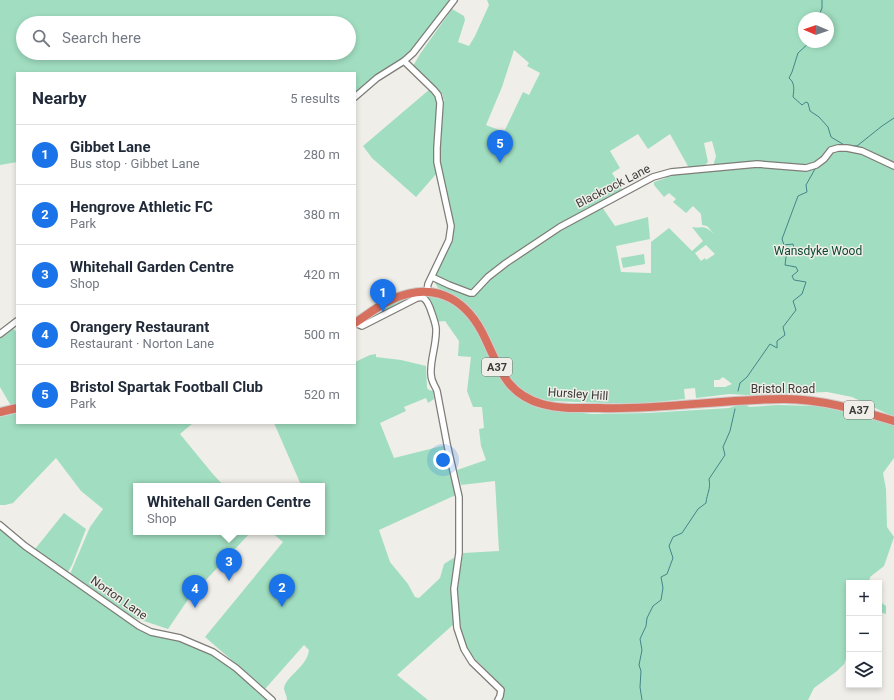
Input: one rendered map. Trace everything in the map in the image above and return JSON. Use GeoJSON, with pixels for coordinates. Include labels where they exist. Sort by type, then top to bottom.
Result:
{"type":"FeatureCollection","features":[{"type":"Feature","properties":{"kind":"highway","name":"Hursley Hill"},"geometry":{"type":"LineString","coordinates":[[356,322],[380,306],[394,299],[411,293],[438,293],[456,301],[466,309],[481,331],[497,365],[505,378],[522,394],[540,403],[553,406],[577,408],[632,408],[741,401]]}},
{"type":"Feature","properties":{"kind":"highway","name":"Bristol Road"},"geometry":{"type":"LineString","coordinates":[[741,401],[783,399],[817,401],[852,408],[894,421]]}},
{"type":"Feature","properties":{"kind":"highway"},"geometry":{"type":"LineString","coordinates":[[0,412],[16,408]]}},
{"type":"Feature","properties":{"kind":"street"},"geometry":{"type":"LineString","coordinates":[[356,96],[377,78],[404,61],[413,53],[454,0]]}},
{"type":"Feature","properties":{"kind":"street"},"geometry":{"type":"LineString","coordinates":[[404,61],[438,94],[440,103],[437,135],[437,162],[450,213],[451,226],[449,240],[428,284],[427,292]]}},
{"type":"Feature","properties":{"kind":"street","name":"Blackrock Lane"},"geometry":{"type":"LineString","coordinates":[[432,277],[449,285],[473,293],[488,277],[506,262],[560,227],[639,183],[671,172],[757,164],[806,168],[816,165],[824,159],[831,150],[838,148],[862,150],[894,166]]}},
{"type":"Feature","properties":{"kind":"street"},"geometry":{"type":"LineString","coordinates":[[356,323],[362,326],[417,298],[426,299],[428,303],[436,328],[431,360],[431,376],[433,384],[438,391],[447,444],[459,497],[459,553],[454,590],[457,628],[462,645],[472,662],[501,690],[498,700]]}},
{"type":"Feature","properties":{"kind":"street"},"geometry":{"type":"LineString","coordinates":[[0,334],[16,322]]}},
{"type":"Feature","properties":{"kind":"street","name":"Norton Lane"},"geometry":{"type":"LineString","coordinates":[[0,525],[30,549],[140,626],[151,632],[180,638],[213,652],[236,668],[272,700]]}},
{"type":"Feature","properties":{"kind":"green space"},"geometry":{"type":"Polygon","coordinates":[[[0,0],[452,0],[412,52],[356,96],[356,72],[16,72],[16,162],[0,165],[0,0]]]}},
{"type":"Feature","properties":{"kind":"green space","name":"Wansdyke Wood"},"geometry":{"type":"Polygon","coordinates":[[[487,0],[894,0],[894,164],[870,152],[843,150],[859,152],[894,169],[894,417],[852,397],[827,392],[746,395],[730,394],[696,398],[695,388],[684,389],[685,399],[637,404],[550,401],[534,397],[513,383],[505,373],[467,305],[450,293],[438,288],[432,277],[450,233],[437,162],[440,103],[445,100],[443,99],[443,95],[413,66],[452,9],[464,16],[465,20],[458,42],[469,46],[489,5],[487,0]],[[514,50],[502,87],[486,125],[504,132],[523,92],[529,95],[540,73],[527,66],[529,63],[514,50]],[[638,134],[610,151],[620,168],[612,173],[623,191],[570,218],[506,263],[500,271],[555,234],[602,207],[615,226],[648,217],[650,239],[616,246],[621,272],[651,273],[651,242],[669,228],[692,251],[703,241],[692,227],[705,228],[713,233],[707,226],[702,225],[701,214],[693,206],[686,213],[673,202],[676,199],[669,193],[664,197],[654,185],[654,182],[666,178],[662,173],[689,168],[670,134],[648,149],[638,134]],[[712,141],[704,143],[708,162],[704,166],[713,166],[716,156],[712,141]],[[706,245],[695,253],[701,261],[705,258],[706,260],[715,254],[706,245]],[[723,377],[719,380],[714,380],[714,387],[725,387],[732,384],[723,377]]]}},
{"type":"Feature","properties":{"kind":"green space"},"geometry":{"type":"Polygon","coordinates":[[[430,89],[435,94],[437,99],[435,147],[437,173],[416,197],[372,158],[363,146],[430,89]]]}},
{"type":"Feature","properties":{"kind":"green space"},"geometry":{"type":"Polygon","coordinates":[[[644,254],[645,264],[623,268],[621,258],[644,254]]]}},
{"type":"Feature","properties":{"kind":"green space"},"geometry":{"type":"Polygon","coordinates":[[[427,295],[446,301],[461,310],[478,332],[500,378],[547,408],[592,414],[648,413],[729,408],[735,406],[741,401],[749,407],[778,405],[819,406],[894,425],[894,458],[883,473],[886,489],[887,527],[894,537],[884,566],[870,577],[870,580],[846,580],[846,659],[844,664],[814,688],[808,700],[501,700],[504,691],[469,652],[460,628],[457,603],[463,553],[499,551],[495,481],[461,485],[457,470],[486,460],[481,446],[479,429],[484,428],[482,407],[473,407],[467,391],[471,357],[458,356],[459,341],[445,321],[435,322],[427,295]]]}},
{"type":"Feature","properties":{"kind":"green space"},"geometry":{"type":"Polygon","coordinates":[[[415,296],[389,310],[381,312],[392,303],[415,296]]]}},
{"type":"Feature","properties":{"kind":"green space"},"geometry":{"type":"Polygon","coordinates":[[[10,328],[16,332],[16,405],[11,406],[0,387],[1,335],[10,328]]]}},
{"type":"Feature","properties":{"kind":"green space"},"geometry":{"type":"Polygon","coordinates":[[[376,354],[376,357],[401,360],[426,366],[427,388],[433,391],[434,399],[428,403],[426,398],[404,407],[406,411],[380,423],[394,458],[446,445],[458,494],[379,530],[390,562],[408,584],[415,597],[419,598],[440,578],[444,564],[455,557],[457,559],[451,592],[455,623],[397,675],[428,700],[287,700],[284,688],[289,679],[305,661],[309,650],[304,645],[265,689],[205,637],[283,542],[275,535],[325,535],[325,483],[300,483],[274,424],[356,424],[356,362],[376,354]]]}},
{"type":"Feature","properties":{"kind":"green space"},"geometry":{"type":"Polygon","coordinates":[[[16,413],[16,424],[192,424],[180,434],[221,483],[133,483],[133,535],[248,535],[189,598],[168,629],[129,616],[70,574],[90,527],[103,509],[81,491],[56,458],[13,503],[0,505],[0,417],[16,413]]]}},
{"type":"Feature","properties":{"kind":"green space"},"geometry":{"type":"Polygon","coordinates":[[[64,513],[86,529],[68,572],[35,549],[64,513]]]}},
{"type":"Feature","properties":{"kind":"green space"},"geometry":{"type":"Polygon","coordinates":[[[0,527],[138,628],[180,640],[213,654],[222,659],[270,700],[0,700],[0,527]]]}},
{"type":"Feature","properties":{"kind":"green space"},"geometry":{"type":"Polygon","coordinates":[[[882,603],[886,606],[886,614],[882,613],[882,603]]]}},
{"type":"Feature","properties":{"kind":"waterway"},"geometry":{"type":"LineString","coordinates":[[820,12],[822,0]]}},
{"type":"Feature","properties":{"kind":"waterway"},"geometry":{"type":"LineString","coordinates":[[803,48],[798,53],[789,78],[793,84],[793,97],[802,105],[806,102],[808,103],[810,111],[819,117],[828,127],[831,137],[846,146]]}},
{"type":"Feature","properties":{"kind":"waterway"},"geometry":{"type":"LineString","coordinates":[[852,146],[857,146],[894,118]]}},
{"type":"Feature","properties":{"kind":"waterway"},"geometry":{"type":"LineString","coordinates":[[819,160],[825,153]]}},
{"type":"Feature","properties":{"kind":"waterway"},"geometry":{"type":"LineString","coordinates":[[738,391],[740,383],[747,377],[770,344],[777,348],[777,341],[785,335],[783,327],[796,310],[793,301],[802,294],[806,282],[794,280],[792,276],[798,271],[796,267],[785,265],[786,257],[794,248],[793,244],[784,245],[782,239],[798,196],[807,192],[806,185],[815,169]]}},
{"type":"Feature","properties":{"kind":"waterway"},"geometry":{"type":"LineString","coordinates":[[642,700],[640,687],[641,671],[639,665],[642,650],[640,639],[653,606],[661,600],[663,588],[661,577],[667,574],[673,558],[669,546],[673,537],[682,533],[698,509],[706,503],[709,479],[725,455],[723,447],[730,431],[735,409]]}},
{"type":"Feature","properties":{"kind":"place","name":"Bristol Spartak Football Club"},"geometry":{"type":"Point","coordinates":[500,163]}},
{"type":"Feature","properties":{"kind":"place","name":"Gibbet Lane"},"geometry":{"type":"Point","coordinates":[383,312]}},
{"type":"Feature","properties":{"kind":"place","name":"Whitehall Garden Centre"},"geometry":{"type":"Point","coordinates":[229,581]}},
{"type":"Feature","properties":{"kind":"place","name":"Hengrove Athletic FC"},"geometry":{"type":"Point","coordinates":[282,607]}},
{"type":"Feature","properties":{"kind":"place","name":"Orangery Restaurant"},"geometry":{"type":"Point","coordinates":[195,608]}}]}
